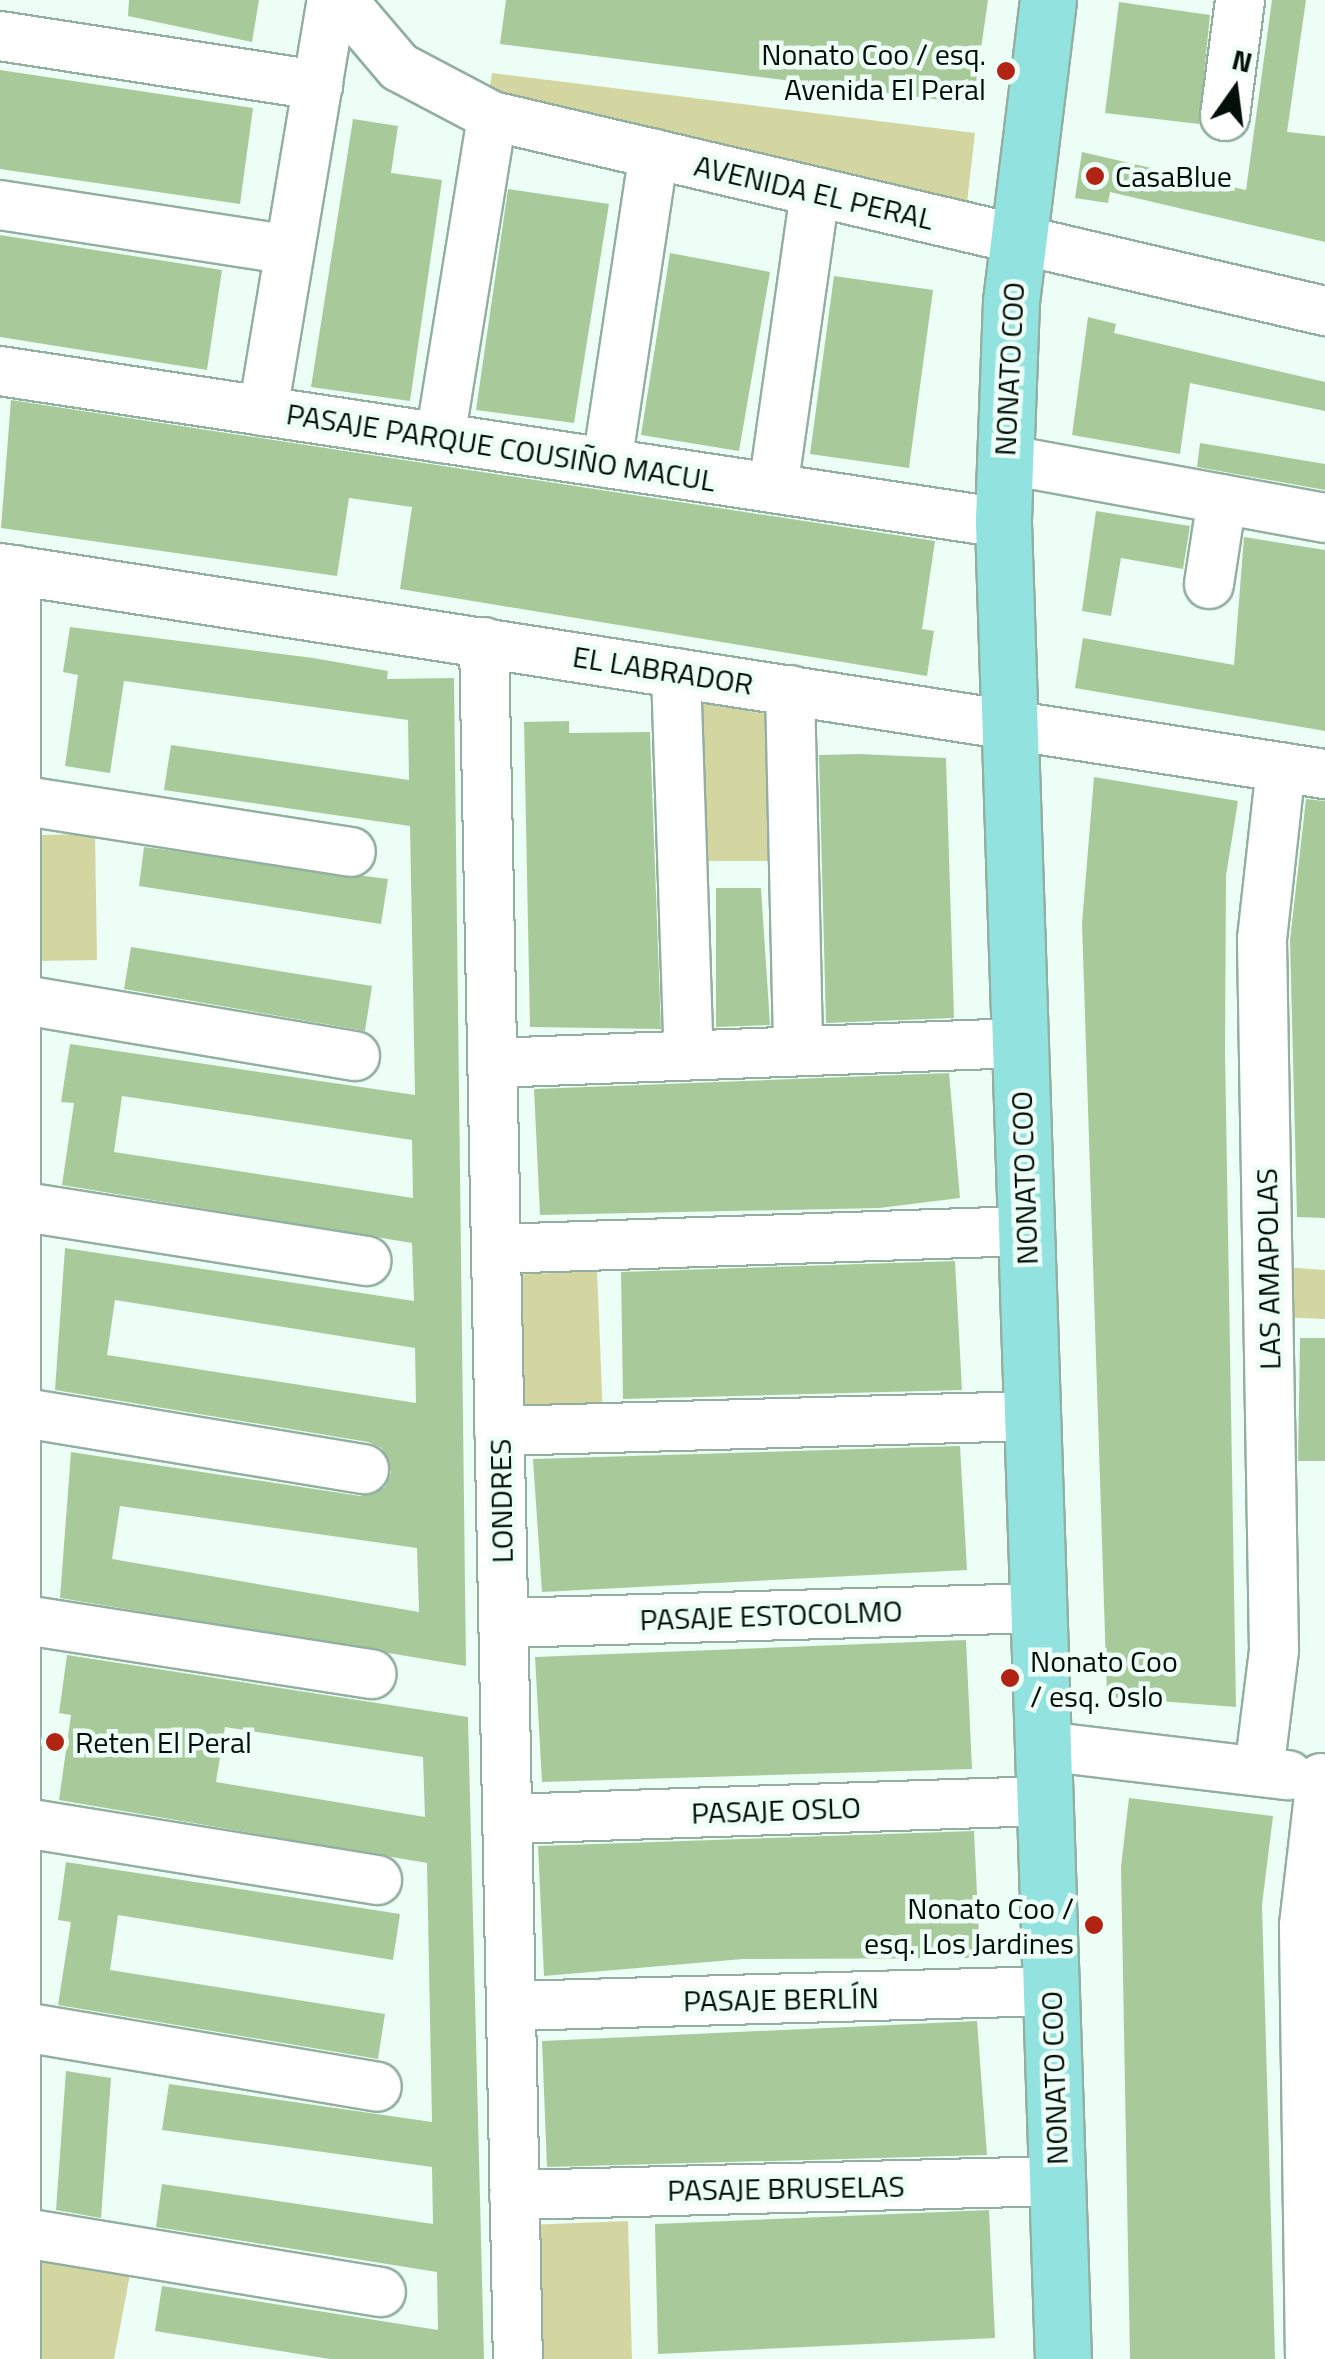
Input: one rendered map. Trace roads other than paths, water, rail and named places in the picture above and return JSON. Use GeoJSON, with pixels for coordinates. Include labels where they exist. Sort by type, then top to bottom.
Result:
{"type":"FeatureCollection","features":[{"type":"Feature","properties":{"kind":"main road","name":"NONATO COO"},"geometry":{"type":"LineString","coordinates":[[1048,0],[1018,240],[1003,460],[1003,523],[1063,2359]]}},
{"type":"Feature","properties":{"kind":"street"},"geometry":{"type":"LineString","coordinates":[[262,410],[332,0]]}},
{"type":"Feature","properties":{"kind":"street","name":"AVENIDA EL PERAL"},"geometry":{"type":"LineString","coordinates":[[342,0],[399,68],[492,116],[1325,311]]}},
{"type":"Feature","properties":{"kind":"street"},"geometry":{"type":"LineString","coordinates":[[1225,116],[1240,0]]}},
{"type":"Feature","properties":{"kind":"street"},"geometry":{"type":"LineString","coordinates":[[0,36],[318,85]]}},
{"type":"Feature","properties":{"kind":"street"},"geometry":{"type":"LineString","coordinates":[[440,438],[492,116]]}},
{"type":"Feature","properties":{"kind":"street"},"geometry":{"type":"LineString","coordinates":[[607,462],[654,154]]}},
{"type":"Feature","properties":{"kind":"street"},"geometry":{"type":"LineString","coordinates":[[772,488],[814,192]]}},
{"type":"Feature","properties":{"kind":"street"},"geometry":{"type":"LineString","coordinates":[[0,206],[290,250]]}},
{"type":"Feature","properties":{"kind":"street","name":"PASAJE PARQUE COUSIÑO MACUL"},"geometry":{"type":"LineString","coordinates":[[0,371],[1003,523]]}},
{"type":"Feature","properties":{"kind":"street"},"geometry":{"type":"LineString","coordinates":[[1003,460],[1325,518]]}},
{"type":"Feature","properties":{"kind":"street"},"geometry":{"type":"LineString","coordinates":[[1209,584],[1222,499]]}},
{"type":"Feature","properties":{"kind":"street"},"geometry":{"type":"LineString","coordinates":[[8,569],[8,2229],[16,2359]]}},
{"type":"Feature","properties":{"kind":"street","name":"EL LABRADOR"},"geometry":{"type":"LineString","coordinates":[[8,569],[1303,771]]}},
{"type":"Feature","properties":{"kind":"street","name":"LONDRES"},"geometry":{"type":"LineString","coordinates":[[484,642],[518,2359]]}},
{"type":"Feature","properties":{"kind":"street"},"geometry":{"type":"LineString","coordinates":[[676,672],[689,1055]]}},
{"type":"Feature","properties":{"kind":"street"},"geometry":{"type":"LineString","coordinates":[[790,690],[798,1052]]}},
{"type":"Feature","properties":{"kind":"street","name":"LAS AMAPOLAS"},"geometry":{"type":"LineString","coordinates":[[1259,1771],[1274,1650],[1262,940],[1303,771]]}},
{"type":"Feature","properties":{"kind":"street"},"geometry":{"type":"LineString","coordinates":[[8,797],[351,852]]}},
{"type":"Feature","properties":{"kind":"street"},"geometry":{"type":"LineString","coordinates":[[8,996],[355,1056]]}},
{"type":"Feature","properties":{"kind":"street"},"geometry":{"type":"LineString","coordinates":[[492,1063],[1020,1043]]}},
{"type":"Feature","properties":{"kind":"street"},"geometry":{"type":"LineString","coordinates":[[8,1203],[366,1262]]}},
{"type":"Feature","properties":{"kind":"street"},"geometry":{"type":"LineString","coordinates":[[496,1248],[1026,1231]]}},
{"type":"Feature","properties":{"kind":"street"},"geometry":{"type":"LineString","coordinates":[[8,1409],[364,1468]]}},
{"type":"Feature","properties":{"kind":"street"},"geometry":{"type":"LineString","coordinates":[[500,1432],[1032,1416]]}},
{"type":"Feature","properties":{"kind":"street","name":"PASAJE ESTOCOLMO"},"geometry":{"type":"LineString","coordinates":[[503,1623],[1039,1608]]}},
{"type":"Feature","properties":{"kind":"street"},"geometry":{"type":"LineString","coordinates":[[8,1617],[372,1674]]}},
{"type":"Feature","properties":{"kind":"street"},"geometry":{"type":"LineString","coordinates":[[1044,1746],[1323,1779],[1304,1926],[1310,2359]]}},
{"type":"Feature","properties":{"kind":"street","name":"PASAJE OSLO"},"geometry":{"type":"LineString","coordinates":[[507,1820],[1045,1801]]}},
{"type":"Feature","properties":{"kind":"street"},"geometry":{"type":"LineString","coordinates":[[8,1819],[377,1880]]}},
{"type":"Feature","properties":{"kind":"street","name":"PASAJE BERLÍN"},"geometry":{"type":"LineString","coordinates":[[510,2006],[1052,1992]]}},
{"type":"Feature","properties":{"kind":"street"},"geometry":{"type":"LineString","coordinates":[[8,2024],[377,2088]]}},
{"type":"Feature","properties":{"kind":"street","name":"PASAJE BRUSELAS"},"geometry":{"type":"LineString","coordinates":[[514,2195],[1058,2181]]}},
{"type":"Feature","properties":{"kind":"street"},"geometry":{"type":"LineString","coordinates":[[8,2229],[380,2292]]}},
{"type":"Feature","properties":{"kind":"place","name":"Nonato Coo / esq. Avenida El Peral"},"geometry":{"type":"Point","coordinates":[1006,71]}},
{"type":"Feature","properties":{"kind":"place","name":"CasaBlue"},"geometry":{"type":"Point","coordinates":[1095,176]}},
{"type":"Feature","properties":{"kind":"place","name":"Nonato Coo / esq. Oslo"},"geometry":{"type":"Point","coordinates":[1010,1678]}},
{"type":"Feature","properties":{"kind":"place","name":"Reten El Peral"},"geometry":{"type":"Point","coordinates":[55,1742]}},
{"type":"Feature","properties":{"kind":"place","name":"Nonato Coo / esq. Los Jardines"},"geometry":{"type":"Point","coordinates":[1094,1925]}}]}
